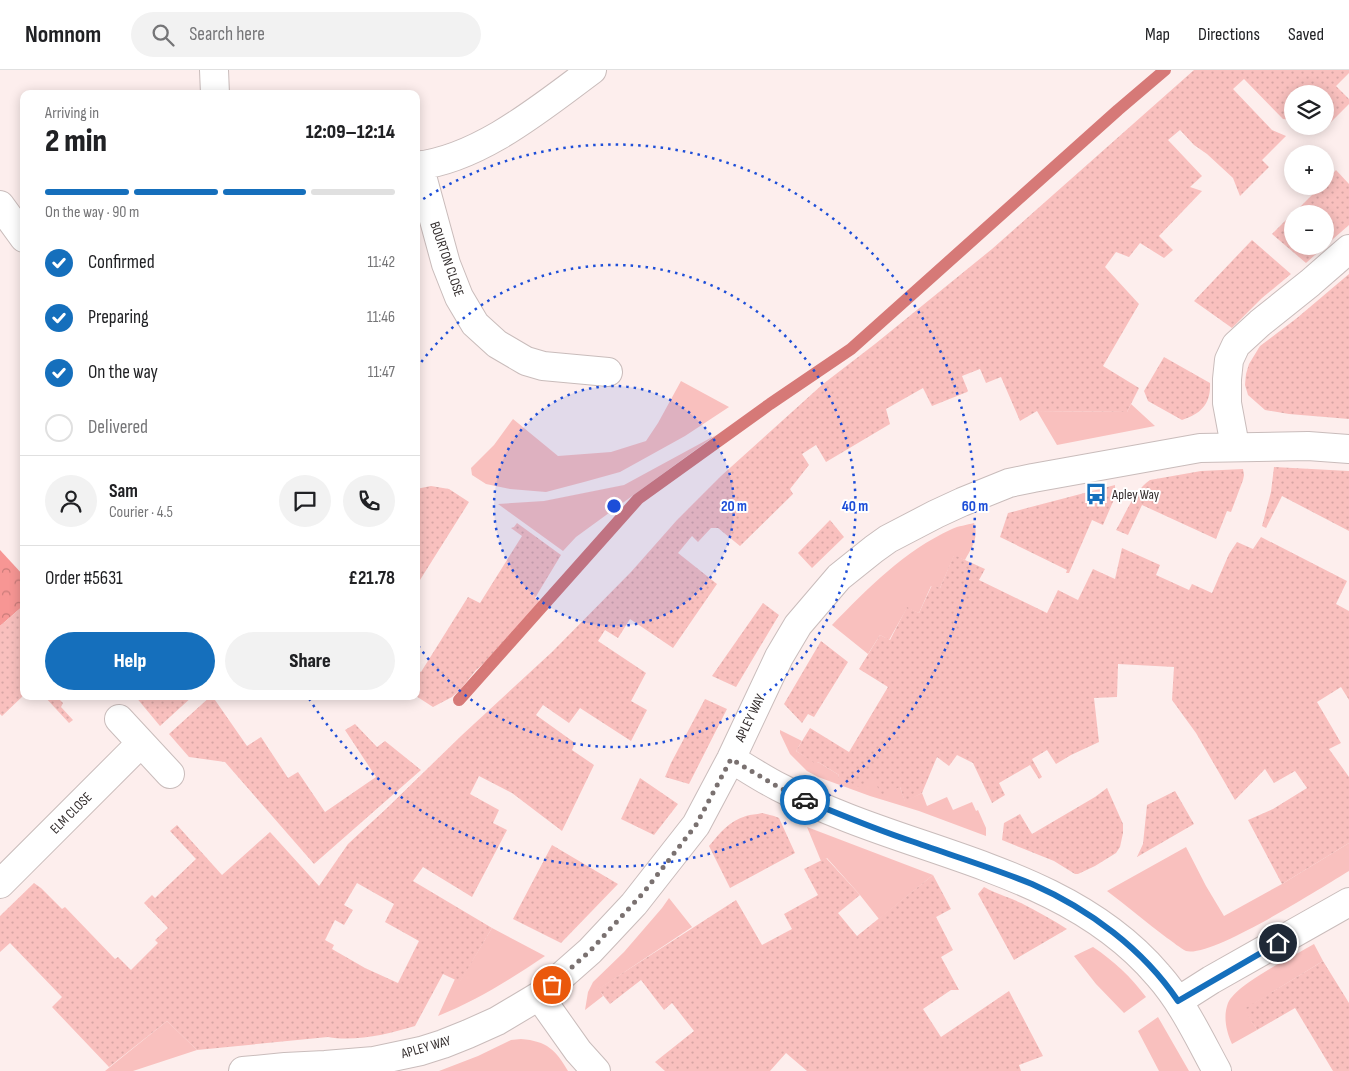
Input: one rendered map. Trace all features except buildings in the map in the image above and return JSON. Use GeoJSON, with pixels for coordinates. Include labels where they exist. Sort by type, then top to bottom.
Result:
{"type":"FeatureCollection","features":[{"type":"Feature","properties":{"kind":"street"},"geometry":{"type":"LineString","coordinates":[[214,70],[215,90]]}},
{"type":"Feature","properties":{"kind":"street","name":"BOURTON CLOSE"},"geometry":{"type":"LineString","coordinates":[[420,165],[450,158],[484,143],[519,123],[592,70]]}},
{"type":"Feature","properties":{"kind":"street","name":"BOURTON CLOSE"},"geometry":{"type":"LineString","coordinates":[[420,172],[446,264],[459,297],[475,324],[497,344],[526,361],[543,366],[608,372]]}},
{"type":"Feature","properties":{"kind":"street"},"geometry":{"type":"LineString","coordinates":[[0,204],[20,233]]}},
{"type":"Feature","properties":{"kind":"street"},"geometry":{"type":"LineString","coordinates":[[1235,446],[1227,403],[1227,379],[1229,360],[1236,345],[1349,249]]}},
{"type":"Feature","properties":{"kind":"street","name":"APLEY WAY"},"geometry":{"type":"LineString","coordinates":[[243,1071],[374,1061],[421,1051],[490,1024],[539,996],[590,951],[644,892],[696,825],[731,759],[779,657],[798,625],[839,578],[861,558],[888,539],[951,506],[1009,483],[1200,448],[1308,446],[1349,449]]}},
{"type":"Feature","properties":{"kind":"street"},"geometry":{"type":"LineString","coordinates":[[120,719],[170,774]]}},
{"type":"Feature","properties":{"kind":"street","name":"ELM CLOSE"},"geometry":{"type":"LineString","coordinates":[[0,884],[141,742]]}},
{"type":"Feature","properties":{"kind":"street"},"geometry":{"type":"LineString","coordinates":[[731,759],[780,788],[814,804],[848,818],[1001,872],[1033,885],[1080,910],[1128,944],[1158,974],[1178,1001],[1217,1071]]}},
{"type":"Feature","properties":{"kind":"street"},"geometry":{"type":"LineString","coordinates":[[1178,1001],[1211,980],[1349,902]]}},
{"type":"Feature","properties":{"kind":"street"},"geometry":{"type":"LineString","coordinates":[[539,996],[578,1051],[596,1071]]}},
{"type":"Feature","properties":{"kind":"shaded area"},"geometry":{"type":"Polygon","coordinates":[[[1194,70],[1349,70],[1349,73],[1336,86],[1349,99],[1349,104],[1334,119],[1334,85],[1284,85],[1284,119],[1244,79],[1233,89],[1272,130],[1286,136],[1262,160],[1269,167],[1240,196],[1233,178],[1207,154],[1194,145],[1180,130],[1168,140],[1202,176],[1190,187],[1202,191],[1159,236],[1173,250],[1164,258],[1140,243],[1129,257],[1116,252],[1105,267],[1139,304],[1103,366],[1139,388],[1127,412],[1037,411],[1020,421],[1001,377],[986,383],[980,369],[962,376],[967,392],[932,406],[923,388],[886,409],[890,424],[826,462],[816,445],[802,454],[809,465],[790,489],[793,494],[740,546],[718,528],[711,528],[698,542],[692,536],[678,553],[717,584],[673,648],[630,619],[618,638],[605,630],[598,641],[646,673],[631,701],[647,710],[631,741],[580,708],[569,723],[543,705],[536,715],[575,743],[572,750],[594,765],[562,831],[512,793],[479,776],[470,794],[499,810],[493,823],[507,830],[472,897],[423,867],[413,881],[492,928],[460,982],[443,974],[415,1026],[361,1038],[328,1037],[197,1050],[167,1021],[109,1067],[52,1007],[62,997],[10,943],[0,952],[0,916],[34,883],[62,909],[65,907],[115,959],[118,957],[131,970],[158,943],[155,940],[168,928],[144,903],[152,895],[155,898],[196,859],[170,831],[177,825],[222,875],[270,832],[319,886],[348,844],[552,652],[631,572],[677,520],[721,476],[823,384],[992,249],[1194,70]],[[357,883],[344,905],[353,910],[344,925],[335,920],[325,940],[334,945],[332,949],[365,968],[398,983],[419,941],[385,922],[394,904],[357,883]]]}},
{"type":"Feature","properties":{"kind":"shaded area"},"geometry":{"type":"Polygon","coordinates":[[[1336,170],[1349,184],[1349,225],[1334,238],[1334,205],[1302,205],[1312,195],[1334,195],[1334,172],[1336,170]]]}},
{"type":"Feature","properties":{"kind":"shaded area"},"geometry":{"type":"Polygon","coordinates":[[[1284,222],[1284,244],[1272,234],[1284,222]]]}},
{"type":"Feature","properties":{"kind":"shaded area"},"geometry":{"type":"Polygon","coordinates":[[[1252,240],[1291,274],[1262,298],[1232,328],[1194,301],[1252,240]]]}},
{"type":"Feature","properties":{"kind":"shaded area"},"geometry":{"type":"Polygon","coordinates":[[[1297,255],[1315,255],[1306,263],[1297,255]]]}},
{"type":"Feature","properties":{"kind":"shaded area"},"geometry":{"type":"Polygon","coordinates":[[[1349,274],[1349,419],[1265,410],[1248,395],[1245,385],[1249,364],[1260,346],[1297,318],[1349,274]]]}},
{"type":"Feature","properties":{"kind":"shaded area"},"geometry":{"type":"Polygon","coordinates":[[[1164,357],[1210,383],[1209,397],[1204,407],[1189,418],[1182,420],[1148,401],[1144,391],[1164,357]]]}},
{"type":"Feature","properties":{"kind":"shaded area"},"geometry":{"type":"Polygon","coordinates":[[[681,381],[729,407],[685,436],[620,472],[546,492],[510,489],[486,484],[472,475],[471,468],[494,445],[513,419],[558,456],[611,452],[646,441],[681,381]]]}},
{"type":"Feature","properties":{"kind":"shaded area"},"geometry":{"type":"Polygon","coordinates":[[[1131,404],[1155,426],[1057,445],[1037,411],[1127,412],[1131,404]]]}},
{"type":"Feature","properties":{"kind":"shaded area"},"geometry":{"type":"Polygon","coordinates":[[[716,435],[576,537],[563,551],[498,504],[544,501],[624,485],[716,435]]]}},
{"type":"Feature","properties":{"kind":"shaded area"},"geometry":{"type":"Polygon","coordinates":[[[1274,467],[1349,471],[1349,531],[1282,496],[1266,528],[1262,526],[1271,492],[1274,467]]]}},
{"type":"Feature","properties":{"kind":"shaded area"},"geometry":{"type":"Polygon","coordinates":[[[1243,469],[1243,480],[1231,512],[1227,511],[1216,539],[1142,505],[1128,535],[1116,530],[1139,490],[1150,480],[1201,471],[1243,469]]]}},
{"type":"Feature","properties":{"kind":"shaded area"},"geometry":{"type":"Polygon","coordinates":[[[1115,485],[1115,497],[1103,525],[1092,520],[1069,573],[1066,573],[1067,570],[1000,537],[1008,513],[1115,485]]]}},
{"type":"Feature","properties":{"kind":"shaded area"},"geometry":{"type":"Polygon","coordinates":[[[431,486],[449,489],[469,502],[420,580],[420,488],[431,486]]]}},
{"type":"Feature","properties":{"kind":"shaded area"},"geometry":{"type":"Polygon","coordinates":[[[830,520],[844,537],[812,568],[798,553],[830,520]]]}},
{"type":"Feature","properties":{"kind":"shaded area"},"geometry":{"type":"Polygon","coordinates":[[[517,523],[561,555],[535,598],[544,604],[513,639],[476,670],[460,690],[452,697],[433,707],[420,699],[420,671],[468,597],[480,603],[522,536],[511,528],[517,523]]]}},
{"type":"Feature","properties":{"kind":"shaded area"},"geometry":{"type":"Polygon","coordinates":[[[974,523],[975,538],[965,560],[954,556],[940,588],[931,586],[919,613],[907,608],[889,640],[880,635],[868,654],[832,625],[873,584],[902,559],[952,529],[974,523]]]}},
{"type":"Feature","properties":{"kind":"shaded area"},"geometry":{"type":"Polygon","coordinates":[[[1261,537],[1347,581],[1336,604],[1349,611],[1349,700],[1341,687],[1317,702],[1341,743],[1329,749],[1349,777],[1349,843],[1282,884],[1248,820],[1273,809],[1307,788],[1295,771],[1274,783],[1265,769],[1235,800],[1196,733],[1172,700],[1174,667],[1118,664],[1117,697],[1094,698],[1099,742],[1056,764],[1047,750],[1032,759],[1042,777],[1039,779],[1030,765],[999,783],[1005,795],[992,803],[973,763],[957,755],[949,766],[937,757],[922,793],[905,802],[900,787],[882,795],[873,779],[859,787],[838,777],[839,775],[818,762],[816,764],[796,751],[810,728],[849,752],[888,687],[859,669],[880,635],[890,640],[907,607],[919,613],[932,585],[940,588],[954,555],[985,569],[979,580],[1047,613],[1058,590],[1078,600],[1093,569],[1115,579],[1122,548],[1160,565],[1156,575],[1189,590],[1192,584],[1212,593],[1229,554],[1237,542],[1253,549],[1261,537]]]}},
{"type":"Feature","properties":{"kind":"shaded area"},"geometry":{"type":"Polygon","coordinates":[[[763,603],[779,615],[736,687],[712,676],[763,603]]]}},
{"type":"Feature","properties":{"kind":"shaded area"},"geometry":{"type":"Polygon","coordinates":[[[20,608],[20,699],[2,716],[0,714],[0,626],[20,608]]]}},
{"type":"Feature","properties":{"kind":"shaded area"},"geometry":{"type":"Polygon","coordinates":[[[821,641],[848,662],[814,717],[808,714],[802,723],[784,704],[821,641]]]}},
{"type":"Feature","properties":{"kind":"shaded area"},"geometry":{"type":"Polygon","coordinates":[[[705,699],[727,709],[689,784],[665,777],[671,763],[705,699]]]}},
{"type":"Feature","properties":{"kind":"shaded area"},"geometry":{"type":"Polygon","coordinates":[[[48,700],[60,700],[63,703],[61,707],[73,720],[69,723],[48,700]]]}},
{"type":"Feature","properties":{"kind":"shaded area"},"geometry":{"type":"Polygon","coordinates":[[[138,700],[189,700],[160,726],[138,700]]]}},
{"type":"Feature","properties":{"kind":"shaded area"},"geometry":{"type":"Polygon","coordinates":[[[207,700],[215,700],[247,746],[261,737],[288,778],[298,772],[325,812],[376,777],[345,730],[355,724],[377,747],[385,741],[421,770],[314,864],[225,762],[189,757],[169,734],[207,700]]]}},
{"type":"Feature","properties":{"kind":"shaded area"},"geometry":{"type":"Polygon","coordinates":[[[780,730],[802,741],[796,751],[839,775],[838,777],[873,779],[900,787],[905,801],[922,793],[927,806],[947,797],[953,810],[972,802],[986,828],[986,836],[818,777],[807,771],[790,754],[780,730]]]}},
{"type":"Feature","properties":{"kind":"shaded area"},"geometry":{"type":"Polygon","coordinates":[[[640,778],[678,804],[654,835],[621,819],[640,778]]]}},
{"type":"Feature","properties":{"kind":"shaded area"},"geometry":{"type":"Polygon","coordinates":[[[1107,788],[1123,824],[1123,833],[1120,847],[1116,853],[1095,866],[1075,874],[1054,861],[1002,840],[1004,823],[1020,814],[1032,834],[1107,788]]]}},
{"type":"Feature","properties":{"kind":"shaded area"},"geometry":{"type":"Polygon","coordinates":[[[1175,791],[1194,824],[1137,857],[1143,844],[1147,805],[1175,791]]]}},
{"type":"Feature","properties":{"kind":"shaded area"},"geometry":{"type":"Polygon","coordinates":[[[762,813],[779,818],[795,853],[730,888],[709,846],[725,828],[735,821],[748,815],[762,813]]]}},
{"type":"Feature","properties":{"kind":"shaded area"},"geometry":{"type":"Polygon","coordinates":[[[807,827],[933,875],[879,919],[827,858],[821,861],[807,827]]]}},
{"type":"Feature","properties":{"kind":"shaded area"},"geometry":{"type":"Polygon","coordinates":[[[1349,843],[1349,871],[1267,920],[1219,944],[1199,950],[1186,951],[1181,948],[1107,891],[1186,847],[1224,916],[1282,884],[1349,843]]]}},
{"type":"Feature","properties":{"kind":"shaded area"},"geometry":{"type":"Polygon","coordinates":[[[552,845],[618,884],[561,943],[513,919],[552,845]]]}},
{"type":"Feature","properties":{"kind":"shaded area"},"geometry":{"type":"Polygon","coordinates":[[[826,858],[860,895],[838,913],[857,936],[933,875],[951,909],[936,917],[953,950],[941,957],[959,990],[951,990],[923,1009],[941,1037],[1009,991],[1043,1056],[1019,1065],[1021,1071],[807,1071],[786,1053],[770,1071],[665,1071],[655,1062],[694,1031],[672,1003],[664,1010],[641,980],[610,1004],[598,989],[736,900],[762,945],[792,929],[784,914],[818,895],[804,869],[826,858]]]}},
{"type":"Feature","properties":{"kind":"shaded area"},"geometry":{"type":"Polygon","coordinates":[[[984,887],[1021,903],[1067,929],[1014,960],[978,894],[984,887]]]}},
{"type":"Feature","properties":{"kind":"shaded area"},"geometry":{"type":"Polygon","coordinates":[[[669,898],[692,927],[599,989],[603,996],[585,1010],[588,992],[593,982],[624,952],[669,898]]]}},
{"type":"Feature","properties":{"kind":"shaded area"},"geometry":{"type":"Polygon","coordinates":[[[492,928],[545,956],[493,989],[466,1004],[438,1016],[455,979],[460,981],[492,928]]]}},
{"type":"Feature","properties":{"kind":"shaded area"},"geometry":{"type":"Polygon","coordinates":[[[1314,944],[1323,961],[1245,1009],[1257,1030],[1232,1044],[1225,1018],[1226,1008],[1233,995],[1254,979],[1314,944]]]}},
{"type":"Feature","properties":{"kind":"shaded area"},"geometry":{"type":"Polygon","coordinates":[[[1093,947],[1122,970],[1146,997],[1124,1013],[1096,984],[1074,956],[1093,947]]]}},
{"type":"Feature","properties":{"kind":"shaded area"},"geometry":{"type":"Polygon","coordinates":[[[1323,961],[1349,1003],[1349,1071],[1333,1071],[1295,1008],[1257,1030],[1244,1009],[1323,961]]]}},
{"type":"Feature","properties":{"kind":"shaded area"},"geometry":{"type":"Polygon","coordinates":[[[1158,1017],[1189,1071],[1159,1071],[1138,1031],[1158,1017]]]}},
{"type":"Feature","properties":{"kind":"shaded area"},"geometry":{"type":"Polygon","coordinates":[[[167,1021],[197,1050],[133,1071],[105,1071],[167,1021]]]}},
{"type":"Feature","properties":{"kind":"shaded area"},"geometry":{"type":"Polygon","coordinates":[[[521,1039],[538,1042],[550,1048],[559,1057],[568,1071],[439,1071],[478,1056],[511,1040],[521,1039]]]}},
{"type":"Feature","properties":{"kind":"green space"},"geometry":{"type":"Polygon","coordinates":[[[0,550],[20,572],[20,608],[0,626],[0,550]]]}},
{"type":"Feature","properties":{"kind":"waterway"},"geometry":{"type":"LineString","coordinates":[[459,700],[638,499],[770,404],[851,349],[1165,70]]}},
{"type":"Feature","properties":{"kind":"way so far"},"geometry":{"type":"LineString","coordinates":[[552,985],[590,951],[644,892],[696,825],[731,759],[780,788],[805,800]]}},
{"type":"Feature","properties":{"kind":"place","name":"Apley Way"},"geometry":{"type":"Point","coordinates":[1096,494]}},
{"type":"Feature","properties":{"kind":"route"},"geometry":{"type":"LineString","coordinates":[[805,800],[848,818],[1001,872],[1057,897],[1080,910],[1128,944],[1158,974],[1178,1001],[1211,980],[1278,943]]}}]}
